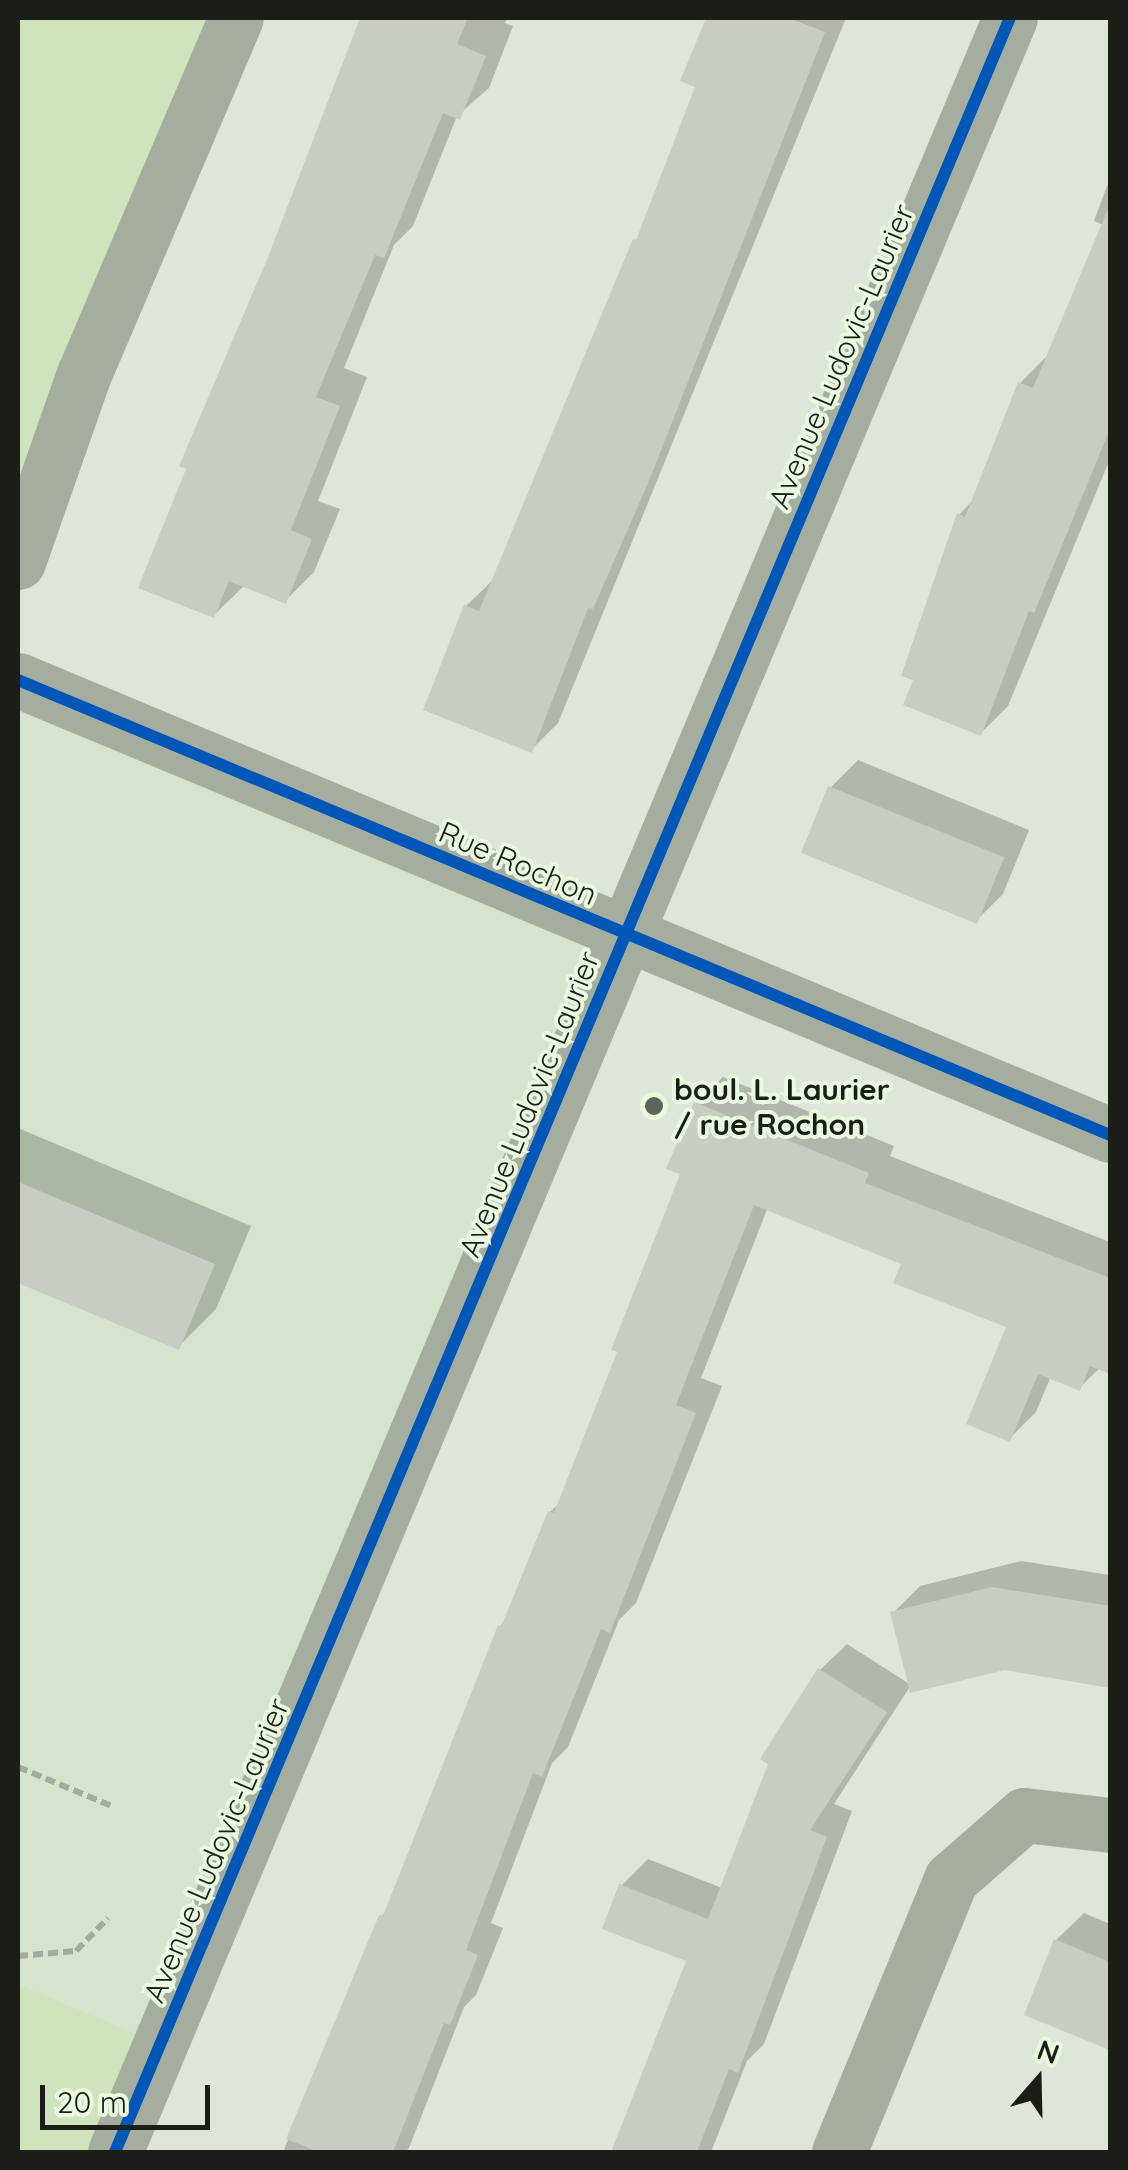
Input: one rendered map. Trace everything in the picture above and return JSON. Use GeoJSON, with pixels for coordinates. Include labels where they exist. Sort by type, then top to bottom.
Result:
{"type":"FeatureCollection","features":[{"type":"Feature","properties":{"kind":"street"},"geometry":{"type":"LineString","coordinates":[[18,562],[84,374],[236,18]]}},
{"type":"Feature","properties":{"kind":"street","name":"Avenue Ludovic-Laurier"},"geometry":{"type":"LineString","coordinates":[[116,2152],[1010,18]]}},
{"type":"Feature","properties":{"kind":"street","name":"Rue Rochon"},"geometry":{"type":"LineString","coordinates":[[18,680],[1110,1135]]}},
{"type":"Feature","properties":{"kind":"street"},"geometry":{"type":"LineString","coordinates":[[839,2152],[950,1879],[1024,1815],[1110,1826]]}},
{"type":"Feature","properties":{"kind":"path"},"geometry":{"type":"LineString","coordinates":[[18,1767],[114,1807]]}},
{"type":"Feature","properties":{"kind":"path"},"geometry":{"type":"LineString","coordinates":[[18,1956],[76,1951],[108,1918]]}},
{"type":"Feature","properties":{"kind":"shaded area"},"geometry":{"type":"Polygon","coordinates":[[[18,681],[624,934],[161,2044],[18,1984],[18,681]]]}},
{"type":"Feature","properties":{"kind":"green space"},"geometry":{"type":"Polygon","coordinates":[[[18,18],[229,18],[18,546],[18,18]]]}},
{"type":"Feature","properties":{"kind":"green space"},"geometry":{"type":"Polygon","coordinates":[[[18,1984],[161,2044],[115,2152],[18,2152],[18,1984]]]}},
{"type":"Feature","properties":{"kind":"building"},"geometry":{"type":"Polygon","coordinates":[[[360,18],[468,18],[457,44],[486,56],[460,120],[443,113],[384,258],[375,255],[316,397],[340,406],[291,530],[312,539],[286,604],[229,581],[214,618],[138,588],[186,469],[179,466],[268,257],[360,18]]]}},
{"type":"Feature","properties":{"kind":"building"},"geometry":{"type":"Polygon","coordinates":[[[706,18],[789,18],[825,32],[649,481],[593,609],[588,608],[532,753],[423,710],[464,605],[479,611],[633,239],[636,240],[695,87],[680,81],[706,18]]]}},
{"type":"Feature","properties":{"kind":"building"},"geometry":{"type":"Polygon","coordinates":[[[1110,204],[1110,429],[1034,613],[1029,611],[981,736],[903,705],[913,680],[901,676],[957,513],[965,517],[1018,382],[1033,388],[1110,204]]]}},
{"type":"Feature","properties":{"kind":"building"},"geometry":{"type":"Polygon","coordinates":[[[828,786],[1004,857],[977,924],[801,853],[828,786]]]}},
{"type":"Feature","properties":{"kind":"building"},"geometry":{"type":"Polygon","coordinates":[[[694,1102],[869,1173],[865,1183],[1110,1278],[1110,1374],[1090,1366],[1080,1391],[1038,1374],[1010,1442],[966,1424],[1006,1327],[893,1283],[901,1264],[754,1205],[676,1405],[696,1413],[610,1633],[601,1629],[542,1777],[533,1773],[466,1950],[478,1955],[450,2025],[444,2023],[393,2152],[319,2152],[286,2139],[379,1915],[383,1916],[498,1625],[501,1627],[548,1511],[554,1513],[617,1352],[611,1350],[680,1174],[666,1169],[694,1102]]]}},
{"type":"Feature","properties":{"kind":"building"},"geometry":{"type":"Polygon","coordinates":[[[18,1182],[215,1264],[179,1350],[18,1283],[18,1182]]]}},
{"type":"Feature","properties":{"kind":"building"},"geometry":{"type":"Polygon","coordinates":[[[992,1587],[1110,1606],[1110,1688],[1005,1670],[910,1693],[890,1612],[992,1587]]]}},
{"type":"Feature","properties":{"kind":"building"},"geometry":{"type":"Polygon","coordinates":[[[818,1668],[887,1712],[810,1830],[827,1837],[738,2073],[729,2069],[697,2152],[611,2152],[686,1961],[602,1929],[619,1884],[708,1919],[768,1764],[760,1759],[818,1668]]]}},
{"type":"Feature","properties":{"kind":"building"},"geometry":{"type":"Polygon","coordinates":[[[1054,1939],[1110,1962],[1110,2050],[1024,2015],[1054,1939]]]}},
{"type":"Feature","properties":{"kind":"cycle path"},"geometry":{"type":"LineString","coordinates":[[115,2152],[1010,18]]}},
{"type":"Feature","properties":{"kind":"cycle path"},"geometry":{"type":"LineString","coordinates":[[18,680],[1110,1135]]}},
{"type":"Feature","properties":{"kind":"place","name":"boul. L. Laurier / rue Rochon"},"geometry":{"type":"Point","coordinates":[654,1106]}}]}
